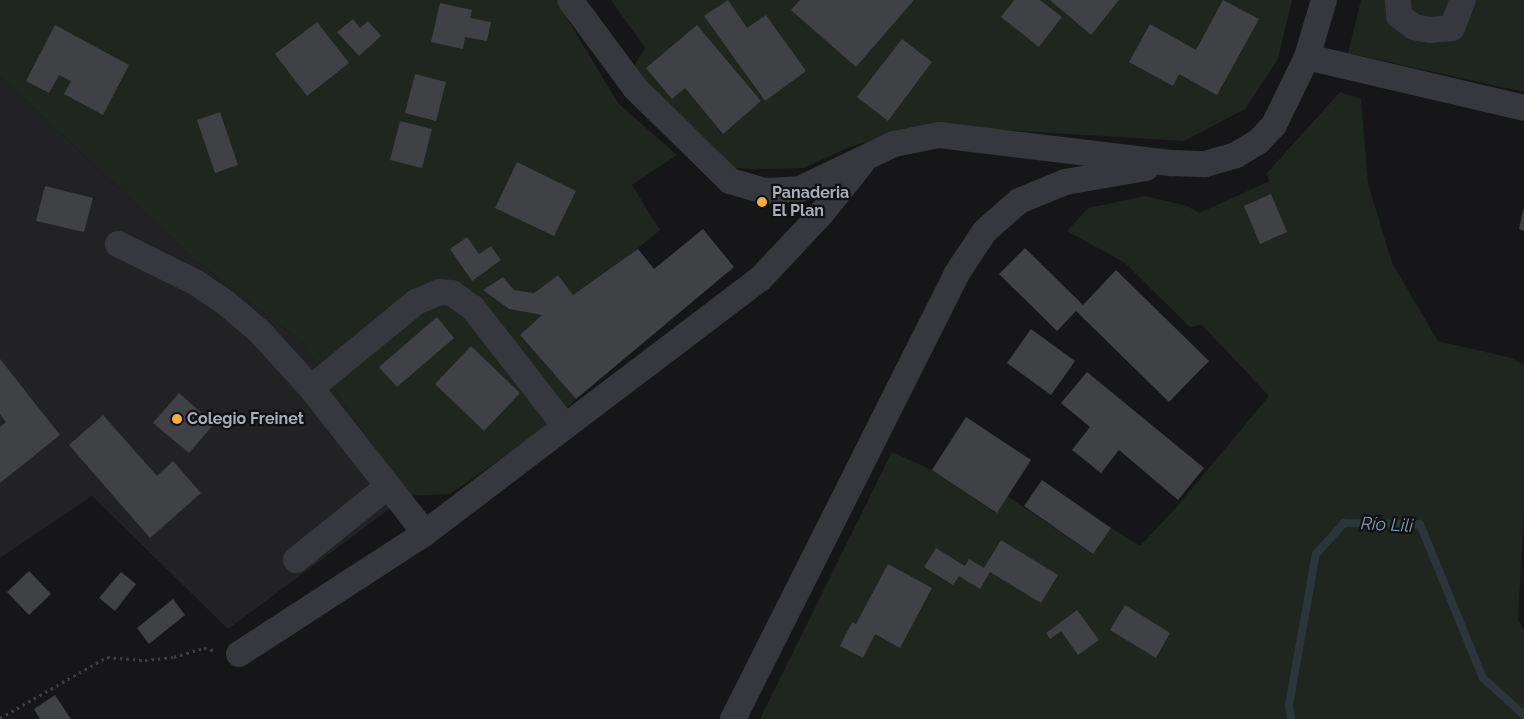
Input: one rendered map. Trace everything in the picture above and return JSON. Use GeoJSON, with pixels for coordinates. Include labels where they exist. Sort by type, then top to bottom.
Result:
{"type":"FeatureCollection","features":[{"type":"Feature","properties":{"kind":"street"},"geometry":{"type":"LineString","coordinates":[[570,0],[635,88],[730,181],[766,192],[800,189],[894,144],[940,135],[1172,163],[1205,164],[1236,155],[1259,141],[1274,126],[1307,57],[1324,0]]}},
{"type":"Feature","properties":{"kind":"street"},"geometry":{"type":"LineString","coordinates":[[1398,0],[1399,16],[1414,27],[1430,30],[1452,28],[1463,0]]}},
{"type":"Feature","properties":{"kind":"street"},"geometry":{"type":"LineString","coordinates":[[1307,57],[1524,108]]}},
{"type":"Feature","properties":{"kind":"street"},"geometry":{"type":"LineString","coordinates":[[239,654],[425,532],[760,279],[821,214],[865,159]]}},
{"type":"Feature","properties":{"kind":"street"},"geometry":{"type":"LineString","coordinates":[[733,719],[957,273],[985,231],[1019,201],[1064,182],[1172,163]]}},
{"type":"Feature","properties":{"kind":"street"},"geometry":{"type":"LineString","coordinates":[[118,244],[195,282],[226,303],[259,331],[311,388],[425,532]]}},
{"type":"Feature","properties":{"kind":"street"},"geometry":{"type":"LineString","coordinates":[[311,388],[416,302],[439,292],[452,293],[473,308],[565,426]]}},
{"type":"Feature","properties":{"kind":"street"},"geometry":{"type":"LineString","coordinates":[[296,560],[388,486]]}},
{"type":"Feature","properties":{"kind":"path"},"geometry":{"type":"LineString","coordinates":[[0,718],[107,657],[145,660],[174,657],[204,648],[239,654]]}},
{"type":"Feature","properties":{"kind":"shaded area"},"geometry":{"type":"Polygon","coordinates":[[[0,0],[556,0],[618,103],[677,155],[632,185],[660,230],[612,270],[573,295],[558,275],[534,293],[514,290],[503,277],[483,290],[509,309],[542,315],[520,335],[576,399],[551,424],[450,494],[407,496],[301,341],[196,261],[0,76],[0,0]]]}},
{"type":"Feature","properties":{"kind":"shaded area"},"geometry":{"type":"Polygon","coordinates":[[[611,0],[1292,0],[1278,59],[1245,109],[1184,141],[924,125],[850,147],[804,168],[751,169],[724,167],[629,74],[645,48],[611,0]]]}},
{"type":"Feature","properties":{"kind":"shaded area"},"geometry":{"type":"Polygon","coordinates":[[[1361,0],[1524,0],[1524,92],[1348,53],[1361,0]]]}},
{"type":"Feature","properties":{"kind":"shaded area","name":"Colegio Freinet"},"geometry":{"type":"Polygon","coordinates":[[[0,76],[196,261],[301,341],[407,496],[228,629],[92,496],[0,558],[0,76]]]}},
{"type":"Feature","properties":{"kind":"shaded area"},"geometry":{"type":"Polygon","coordinates":[[[1340,92],[1361,99],[1368,183],[1392,263],[1438,341],[1511,358],[1524,365],[1524,514],[1518,619],[1524,631],[1524,719],[760,719],[892,452],[932,470],[996,513],[1007,496],[1093,554],[1111,528],[1140,546],[1173,511],[1269,396],[1202,325],[1190,327],[1125,263],[1067,231],[1088,208],[1146,196],[1187,206],[1199,213],[1270,181],[1266,174],[1340,92]]]}},
{"type":"Feature","properties":{"kind":"building"},"geometry":{"type":"Polygon","coordinates":[[[728,0],[747,28],[766,15],[806,71],[765,101],[704,16],[728,0]]]}},
{"type":"Feature","properties":{"kind":"building"},"geometry":{"type":"Polygon","coordinates":[[[800,0],[914,0],[856,67],[791,10],[800,0]]]}},
{"type":"Feature","properties":{"kind":"building"},"geometry":{"type":"Polygon","coordinates":[[[1014,0],[1040,0],[1062,17],[1039,47],[1001,17],[1014,0]]]}},
{"type":"Feature","properties":{"kind":"building"},"geometry":{"type":"Polygon","coordinates":[[[1050,0],[1119,0],[1091,35],[1050,0]]]}},
{"type":"Feature","properties":{"kind":"building"},"geometry":{"type":"Polygon","coordinates":[[[1223,0],[1259,19],[1217,95],[1179,74],[1173,86],[1129,62],[1150,24],[1196,50],[1223,0]]]}},
{"type":"Feature","properties":{"kind":"building"},"geometry":{"type":"Polygon","coordinates":[[[440,3],[472,10],[470,18],[491,22],[487,41],[465,37],[463,49],[431,42],[440,3]]]}},
{"type":"Feature","properties":{"kind":"building"},"geometry":{"type":"Polygon","coordinates":[[[353,19],[360,28],[368,21],[381,36],[359,56],[337,32],[353,19]]]}},
{"type":"Feature","properties":{"kind":"building"},"geometry":{"type":"Polygon","coordinates":[[[317,22],[349,63],[307,96],[275,54],[317,22]]]}},
{"type":"Feature","properties":{"kind":"building"},"geometry":{"type":"Polygon","coordinates":[[[55,25],[129,65],[103,115],[64,94],[71,81],[59,75],[49,93],[26,81],[55,25]]]}},
{"type":"Feature","properties":{"kind":"building"},"geometry":{"type":"Polygon","coordinates":[[[697,25],[761,101],[723,134],[685,88],[672,99],[646,68],[697,25]]]}},
{"type":"Feature","properties":{"kind":"building"},"geometry":{"type":"Polygon","coordinates":[[[902,39],[932,62],[888,121],[857,97],[902,39]]]}},
{"type":"Feature","properties":{"kind":"building"},"geometry":{"type":"Polygon","coordinates":[[[415,74],[446,82],[436,121],[405,113],[415,74]]]}},
{"type":"Feature","properties":{"kind":"building"},"geometry":{"type":"Polygon","coordinates":[[[220,112],[238,165],[215,173],[197,120],[220,112]]]}},
{"type":"Feature","properties":{"kind":"building"},"geometry":{"type":"Polygon","coordinates":[[[400,121],[432,129],[422,168],[390,160],[400,121]]]}},
{"type":"Feature","properties":{"kind":"building"},"geometry":{"type":"Polygon","coordinates":[[[517,162],[576,191],[554,236],[495,208],[517,162]]]}},
{"type":"Feature","properties":{"kind":"building"},"geometry":{"type":"Polygon","coordinates":[[[45,186],[93,198],[84,232],[36,221],[45,186]]]}},
{"type":"Feature","properties":{"kind":"building"},"geometry":{"type":"Polygon","coordinates":[[[1271,194],[1287,232],[1260,244],[1244,206],[1271,194]]]}},
{"type":"Feature","properties":{"kind":"building"},"geometry":{"type":"Polygon","coordinates":[[[1524,210],[1524,231],[1519,229],[1524,210]]]}},
{"type":"Feature","properties":{"kind":"building"},"geometry":{"type":"Polygon","coordinates":[[[703,229],[734,267],[576,399],[520,335],[542,315],[509,309],[483,290],[503,277],[514,290],[534,293],[558,275],[573,295],[638,249],[654,269],[703,229]]]}},
{"type":"Feature","properties":{"kind":"building"},"geometry":{"type":"Polygon","coordinates":[[[467,237],[479,254],[491,246],[501,260],[472,281],[450,249],[467,237]]]}},
{"type":"Feature","properties":{"kind":"building"},"geometry":{"type":"Polygon","coordinates":[[[1025,248],[1083,305],[1116,270],[1209,361],[1169,402],[1076,311],[1057,331],[999,274],[1025,248]]]}},
{"type":"Feature","properties":{"kind":"building"},"geometry":{"type":"Polygon","coordinates":[[[437,317],[454,338],[397,387],[379,367],[437,317]]]}},
{"type":"Feature","properties":{"kind":"building"},"geometry":{"type":"Polygon","coordinates":[[[1031,329],[1075,361],[1051,395],[1007,363],[1031,329]]]}},
{"type":"Feature","properties":{"kind":"building"},"geometry":{"type":"Polygon","coordinates":[[[471,346],[520,393],[484,431],[435,384],[471,346]]]}},
{"type":"Feature","properties":{"kind":"building"},"geometry":{"type":"Polygon","coordinates":[[[0,359],[60,435],[0,483],[0,427],[6,422],[0,414],[0,359]]]}},
{"type":"Feature","properties":{"kind":"building"},"geometry":{"type":"Polygon","coordinates":[[[1087,372],[1204,468],[1178,500],[1119,450],[1101,473],[1072,450],[1090,427],[1061,403],[1087,372]]]}},
{"type":"Feature","properties":{"kind":"building"},"geometry":{"type":"Polygon","coordinates":[[[179,393],[214,424],[189,453],[153,423],[179,393]]]}},
{"type":"Feature","properties":{"kind":"building"},"geometry":{"type":"Polygon","coordinates":[[[103,415],[157,476],[173,461],[201,493],[150,538],[69,445],[103,415]]]}},
{"type":"Feature","properties":{"kind":"building"},"geometry":{"type":"Polygon","coordinates":[[[966,417],[1031,460],[997,513],[932,470],[966,417]]]}},
{"type":"Feature","properties":{"kind":"building"},"geometry":{"type":"Polygon","coordinates":[[[1042,480],[1111,528],[1093,554],[1024,506],[1042,480]]]}},
{"type":"Feature","properties":{"kind":"building"},"geometry":{"type":"Polygon","coordinates":[[[1001,540],[1058,575],[1041,603],[990,572],[980,589],[959,576],[953,585],[924,567],[936,548],[965,566],[969,559],[984,568],[1001,540]]]}},
{"type":"Feature","properties":{"kind":"building"},"geometry":{"type":"Polygon","coordinates":[[[888,564],[932,588],[900,648],[875,634],[863,658],[840,646],[852,622],[856,624],[888,564]]]}},
{"type":"Feature","properties":{"kind":"building"},"geometry":{"type":"Polygon","coordinates":[[[29,571],[51,594],[29,615],[7,592],[29,571]]]}},
{"type":"Feature","properties":{"kind":"building"},"geometry":{"type":"Polygon","coordinates":[[[121,572],[136,584],[115,611],[99,598],[121,572]]]}},
{"type":"Feature","properties":{"kind":"building"},"geometry":{"type":"Polygon","coordinates":[[[173,599],[185,615],[149,644],[137,628],[173,599]]]}},
{"type":"Feature","properties":{"kind":"building"},"geometry":{"type":"Polygon","coordinates":[[[1125,605],[1170,633],[1156,658],[1110,630],[1125,605]]]}},
{"type":"Feature","properties":{"kind":"building"},"geometry":{"type":"Polygon","coordinates":[[[1077,610],[1099,640],[1078,655],[1061,631],[1050,639],[1046,633],[1077,610]]]}},
{"type":"Feature","properties":{"kind":"building"},"geometry":{"type":"Polygon","coordinates":[[[55,695],[71,719],[40,719],[34,709],[55,695]]]}},
{"type":"Feature","properties":{"kind":"waterway","name":"Río Lili"},"geometry":{"type":"LineString","coordinates":[[1291,719],[1289,705],[1316,554],[1344,523],[1420,524],[1483,678],[1524,715]]}},
{"type":"Feature","properties":{"kind":"place","name":"Panaderia El Plan"},"geometry":{"type":"Point","coordinates":[762,202]}},
{"type":"Feature","properties":{"kind":"place","name":"Colegio Freinet"},"geometry":{"type":"Point","coordinates":[177,419]}}]}
